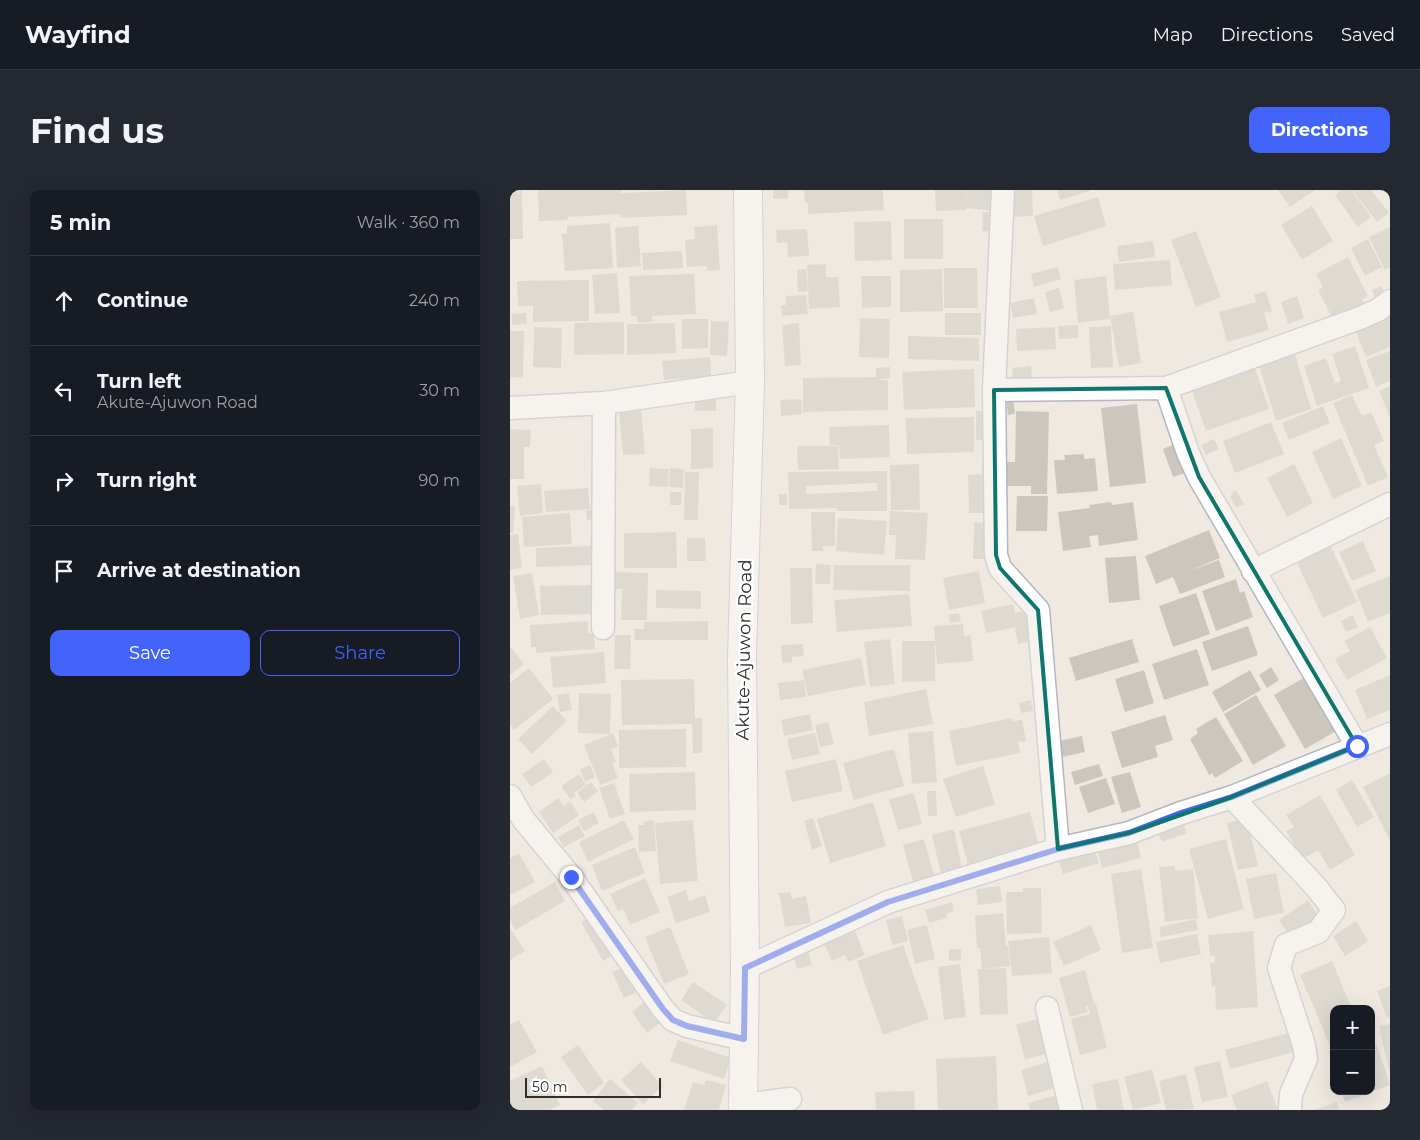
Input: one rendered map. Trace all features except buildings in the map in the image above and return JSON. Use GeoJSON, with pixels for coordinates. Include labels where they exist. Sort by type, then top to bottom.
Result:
{"type":"FeatureCollection","features":[{"type":"Feature","properties":{"kind":"main road","name":"Akute-Ajuwon Road"},"geometry":{"type":"LineString","coordinates":[[743,1108],[745,968],[742,657],[750,382],[748,190]]}},
{"type":"Feature","properties":{"kind":"street"},"geometry":{"type":"LineString","coordinates":[[1003,190],[994,390],[996,555],[1000,568],[1038,610],[1058,849]]}},
{"type":"Feature","properties":{"kind":"street"},"geometry":{"type":"LineString","coordinates":[[994,390],[1166,388],[1360,318],[1378,310],[1390,301]]}},
{"type":"Feature","properties":{"kind":"street"},"geometry":{"type":"LineString","coordinates":[[510,408],[604,403],[750,382]]}},
{"type":"Feature","properties":{"kind":"street"},"geometry":{"type":"LineString","coordinates":[[1166,388],[1188,453],[1199,477],[1357,746]]}},
{"type":"Feature","properties":{"kind":"street"},"geometry":{"type":"LineString","coordinates":[[603,628],[604,403]]}},
{"type":"Feature","properties":{"kind":"street"},"geometry":{"type":"LineString","coordinates":[[1254,571],[1390,504]]}},
{"type":"Feature","properties":{"kind":"street"},"geometry":{"type":"LineString","coordinates":[[745,968],[888,902],[1058,849],[1129,833],[1181,813],[1232,797],[1390,734]]}},
{"type":"Feature","properties":{"kind":"street"},"geometry":{"type":"LineString","coordinates":[[510,796],[516,821],[571,877],[663,1009],[673,1020],[687,1026],[744,1039]]}},
{"type":"Feature","properties":{"kind":"street"},"geometry":{"type":"LineString","coordinates":[[1232,797],[1316,887],[1334,910],[1318,932],[1286,946],[1281,956],[1279,968],[1304,1045],[1306,1059],[1291,1094],[1290,1110]]}},
{"type":"Feature","properties":{"kind":"street"},"geometry":{"type":"LineString","coordinates":[[1047,1008],[1071,1110]]}},
{"type":"Feature","properties":{"kind":"street"},"geometry":{"type":"LineString","coordinates":[[743,1108],[790,1099]]}},
{"type":"Feature","properties":{"kind":"highlighted area"},"geometry":{"type":"Polygon","coordinates":[[[1166,388],[1199,477],[1357,746],[1232,797],[1129,833],[1058,849],[1038,610],[1000,568],[996,555],[994,390],[1166,388]]]}},
{"type":"Feature","properties":{"kind":"route"},"geometry":{"type":"LineString","coordinates":[[571,877],[663,1009],[673,1020],[687,1026],[744,1039],[745,968],[888,902],[1058,849],[1129,833],[1181,813],[1232,797],[1357,746]]}}]}
